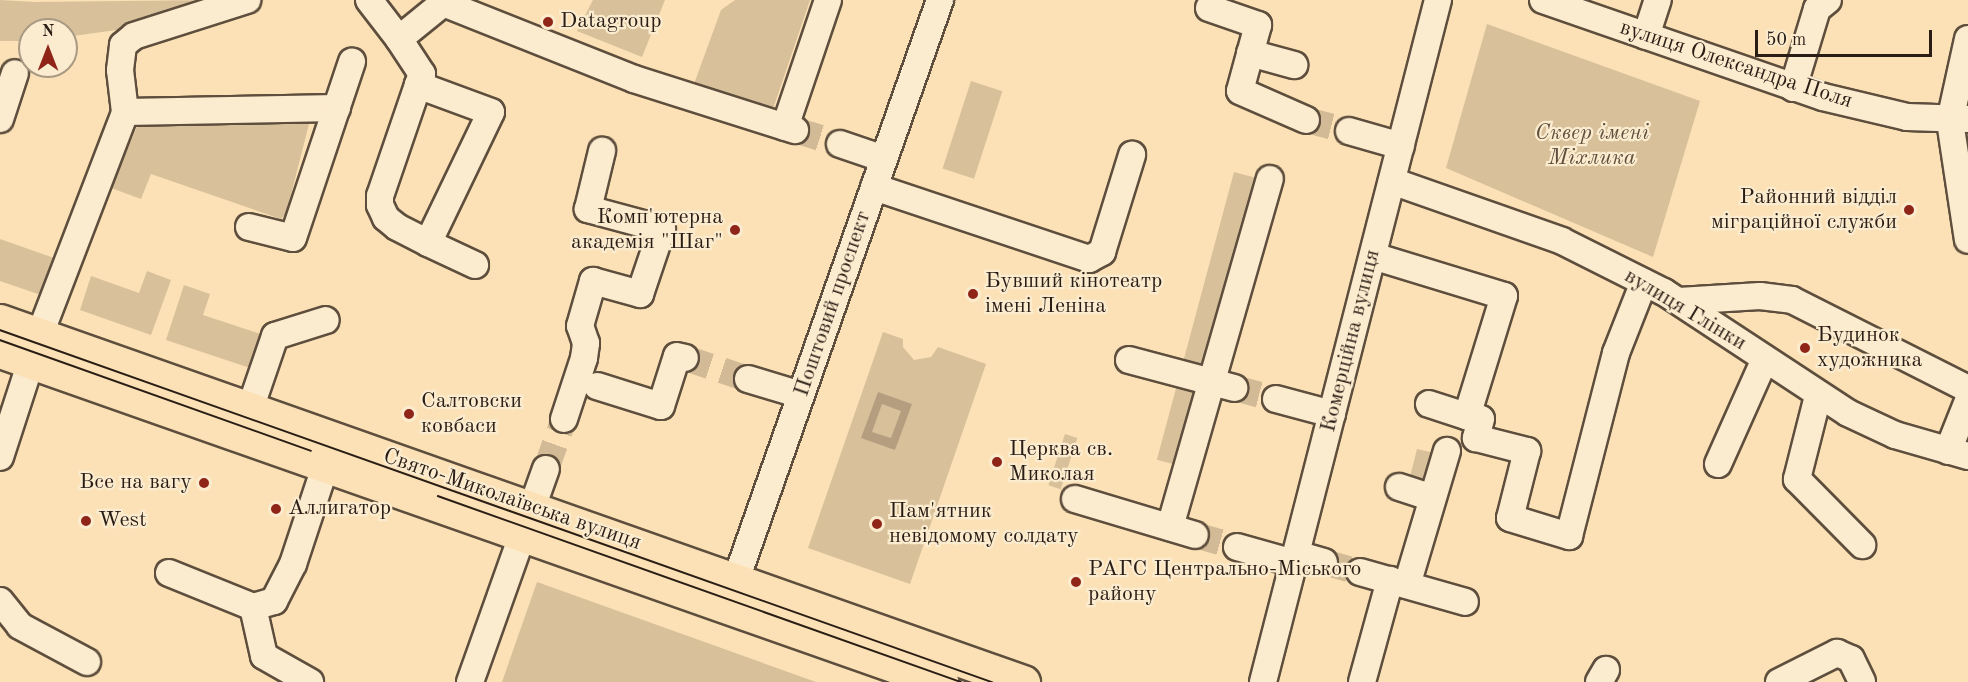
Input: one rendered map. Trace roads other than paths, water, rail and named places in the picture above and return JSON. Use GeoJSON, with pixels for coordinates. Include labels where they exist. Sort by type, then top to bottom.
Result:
{"type":"FeatureCollection","features":[{"type":"Feature","properties":{"kind":"main road","name":"Свято-Миколаївська вулиця"},"geometry":{"type":"LineString","coordinates":[[0,321],[35,348],[325,467],[526,522]]}},
{"type":"Feature","properties":{"kind":"main road","name":"Свято-Миколаївська вулиця"},"geometry":{"type":"LineString","coordinates":[[0,351],[35,348],[250,408],[526,522],[731,593],[935,674],[1023,682]]}},
{"type":"Feature","properties":{"kind":"street"},"geometry":{"type":"LineString","coordinates":[[0,457],[35,348],[125,112],[120,58],[126,40],[247,0]]}},
{"type":"Feature","properties":{"kind":"street"},"geometry":{"type":"LineString","coordinates":[[369,0],[419,66],[418,85],[380,205],[386,218],[397,227],[475,265]]}},
{"type":"Feature","properties":{"kind":"street"},"geometry":{"type":"LineString","coordinates":[[399,39],[445,2],[634,79],[790,128],[828,0]]}},
{"type":"Feature","properties":{"kind":"street","name":"Поштовий проспект"},"geometry":{"type":"LineString","coordinates":[[731,593],[940,0]]}},
{"type":"Feature","properties":{"kind":"street","name":"Комерційна вулиця"},"geometry":{"type":"LineString","coordinates":[[1263,682],[1438,0]]}},
{"type":"Feature","properties":{"kind":"street","name":"вулиця Олександра Поля"},"geometry":{"type":"LineString","coordinates":[[1543,0],[1793,87],[1877,111],[1959,120]]}},
{"type":"Feature","properties":{"kind":"street"},"geometry":{"type":"LineString","coordinates":[[1646,36],[1658,0]]}},
{"type":"Feature","properties":{"kind":"street"},"geometry":{"type":"LineString","coordinates":[[1793,87],[1820,3]]}},
{"type":"Feature","properties":{"kind":"street"},"geometry":{"type":"LineString","coordinates":[[1209,8],[1258,25],[1240,91],[1306,120]]}},
{"type":"Feature","properties":{"kind":"street"},"geometry":{"type":"LineString","coordinates":[[1968,39],[1959,120],[1968,240]]}},
{"type":"Feature","properties":{"kind":"street"},"geometry":{"type":"LineString","coordinates":[[1250,53],[1294,65]]}},
{"type":"Feature","properties":{"kind":"street"},"geometry":{"type":"LineString","coordinates":[[249,227],[293,238],[352,62]]}},
{"type":"Feature","properties":{"kind":"street"},"geometry":{"type":"LineString","coordinates":[[0,119],[15,73]]}},
{"type":"Feature","properties":{"kind":"street"},"geometry":{"type":"LineString","coordinates":[[418,85],[491,112],[428,243]]}},
{"type":"Feature","properties":{"kind":"street"},"geometry":{"type":"LineString","coordinates":[[125,112],[337,108]]}},
{"type":"Feature","properties":{"kind":"street"},"geometry":{"type":"LineString","coordinates":[[1348,131],[1401,146]]}},
{"type":"Feature","properties":{"kind":"street"},"geometry":{"type":"LineString","coordinates":[[840,144],[884,159]]}},
{"type":"Feature","properties":{"kind":"street"},"geometry":{"type":"LineString","coordinates":[[564,419],[584,358],[586,344],[580,326],[592,281],[640,294],[662,230],[588,209],[602,151]]}},
{"type":"Feature","properties":{"kind":"street"},"geometry":{"type":"LineString","coordinates":[[874,187],[1089,260],[1102,252],[1132,155]]}},
{"type":"Feature","properties":{"kind":"street"},"geometry":{"type":"LineString","coordinates":[[1170,527],[1223,385],[1270,179]]}},
{"type":"Feature","properties":{"kind":"street","name":"вулиця Глінки"},"geometry":{"type":"LineString","coordinates":[[1392,181],[1562,241],[1679,301],[1818,396],[1895,435],[1958,453]]}},
{"type":"Feature","properties":{"kind":"street"},"geometry":{"type":"LineString","coordinates":[[1373,255],[1504,296],[1467,416]]}},
{"type":"Feature","properties":{"kind":"street"},"geometry":{"type":"LineString","coordinates":[[1429,404],[1480,419],[1476,438],[1527,451],[1510,518],[1569,536],[1616,352],[1644,282]]}},
{"type":"Feature","properties":{"kind":"street"},"geometry":{"type":"LineString","coordinates":[[1679,301],[1760,296],[1792,300],[1968,389]]}},
{"type":"Feature","properties":{"kind":"street"},"geometry":{"type":"LineString","coordinates":[[250,408],[275,336],[326,320]]}},
{"type":"Feature","properties":{"kind":"street"},"geometry":{"type":"LineString","coordinates":[[597,386],[661,406],[677,356],[685,358]]}},
{"type":"Feature","properties":{"kind":"street"},"geometry":{"type":"LineString","coordinates":[[1718,465],[1765,359]]}},
{"type":"Feature","properties":{"kind":"street"},"geometry":{"type":"LineString","coordinates":[[1129,360],[1223,385]]}},
{"type":"Feature","properties":{"kind":"street"},"geometry":{"type":"LineString","coordinates":[[748,379],[801,395]]}},
{"type":"Feature","properties":{"kind":"street"},"geometry":{"type":"LineString","coordinates":[[1818,396],[1797,479],[1862,545]]}},
{"type":"Feature","properties":{"kind":"street"},"geometry":{"type":"LineString","coordinates":[[1276,399],[1332,414]]}},
{"type":"Feature","properties":{"kind":"street"},"geometry":{"type":"LineString","coordinates":[[1958,453],[1968,401]]}},
{"type":"Feature","properties":{"kind":"street"},"geometry":{"type":"LineString","coordinates":[[1362,682],[1432,498],[1447,451]]}},
{"type":"Feature","properties":{"kind":"street"},"geometry":{"type":"LineString","coordinates":[[169,573],[253,607],[274,601],[281,591],[325,467]]}},
{"type":"Feature","properties":{"kind":"street"},"geometry":{"type":"LineString","coordinates":[[470,682],[546,469]]}},
{"type":"Feature","properties":{"kind":"street"},"geometry":{"type":"LineString","coordinates":[[1399,487],[1432,498]]}},
{"type":"Feature","properties":{"kind":"street"},"geometry":{"type":"LineString","coordinates":[[1075,499],[1195,535]]}},
{"type":"Feature","properties":{"kind":"street"},"geometry":{"type":"LineString","coordinates":[[1237,546],[1324,562]]}},
{"type":"Feature","properties":{"kind":"street"},"geometry":{"type":"LineString","coordinates":[[1360,572],[1465,602]]}},
{"type":"Feature","properties":{"kind":"street"},"geometry":{"type":"LineString","coordinates":[[0,601],[20,626],[87,662]]}},
{"type":"Feature","properties":{"kind":"street"},"geometry":{"type":"LineString","coordinates":[[253,607],[264,656],[310,682]]}},
{"type":"Feature","properties":{"kind":"street"},"geometry":{"type":"LineString","coordinates":[[1779,682],[1837,653],[1851,659],[1862,682]]}},
{"type":"Feature","properties":{"kind":"tunnel"},"geometry":{"type":"LineString","coordinates":[[1306,120],[1349,131]]}},
{"type":"Feature","properties":{"kind":"tunnel"},"geometry":{"type":"LineString","coordinates":[[795,130],[840,144]]}},
{"type":"Feature","properties":{"kind":"tunnel"},"geometry":{"type":"LineString","coordinates":[[685,358],[748,379]]}},
{"type":"Feature","properties":{"kind":"tunnel"},"geometry":{"type":"LineString","coordinates":[[1234,388],[1276,399]]}},
{"type":"Feature","properties":{"kind":"tunnel"},"geometry":{"type":"LineString","coordinates":[[546,469],[564,419]]}},
{"type":"Feature","properties":{"kind":"tunnel"},"geometry":{"type":"LineString","coordinates":[[1195,535],[1237,547]]}},
{"type":"Feature","properties":{"kind":"tunnel"},"geometry":{"type":"LineString","coordinates":[[1324,562],[1360,572]]}},
{"type":"Feature","properties":{"kind":"tram line"},"geometry":{"type":"LineString","coordinates":[[0,330],[992,682]]}},
{"type":"Feature","properties":{"kind":"tram line"},"geometry":{"type":"LineString","coordinates":[[0,340],[311,451]]}},
{"type":"Feature","properties":{"kind":"tram line"},"geometry":{"type":"LineString","coordinates":[[438,496],[961,682]]}},
{"type":"Feature","properties":{"kind":"place","name":"Datagroup"},"geometry":{"type":"Point","coordinates":[548,22]}},
{"type":"Feature","properties":{"kind":"place","name":"Районний вiддiл мiграцiйної служби"},"geometry":{"type":"Point","coordinates":[1909,210]}},
{"type":"Feature","properties":{"kind":"place","name":"Комп'ютерна академія \"Шаг\""},"geometry":{"type":"Point","coordinates":[735,230]}},
{"type":"Feature","properties":{"kind":"place","name":"Бувший кінотеатр імені Леніна"},"geometry":{"type":"Point","coordinates":[973,294]}},
{"type":"Feature","properties":{"kind":"place","name":"Будинок художника"},"geometry":{"type":"Point","coordinates":[1805,348]}},
{"type":"Feature","properties":{"kind":"place","name":"Салтовски ковбаси"},"geometry":{"type":"Point","coordinates":[409,414]}},
{"type":"Feature","properties":{"kind":"place","name":"Церква св. Миколая"},"geometry":{"type":"Point","coordinates":[997,462]}},
{"type":"Feature","properties":{"kind":"place","name":"Все на вагу"},"geometry":{"type":"Point","coordinates":[204,483]}},
{"type":"Feature","properties":{"kind":"place","name":"Аллигатор"},"geometry":{"type":"Point","coordinates":[276,509]}},
{"type":"Feature","properties":{"kind":"place","name":"West"},"geometry":{"type":"Point","coordinates":[86,521]}},
{"type":"Feature","properties":{"kind":"place","name":"Пам'ятник невідомому солдату"},"geometry":{"type":"Point","coordinates":[877,524]}},
{"type":"Feature","properties":{"kind":"place","name":"РАГС Центрально-Міського району"},"geometry":{"type":"Point","coordinates":[1076,582]}},
{"type":"Feature","properties":{"kind":"park label","name":"Сквер імені Міхлика"},"geometry":{"type":"Point","coordinates":[1592,146]}}]}
